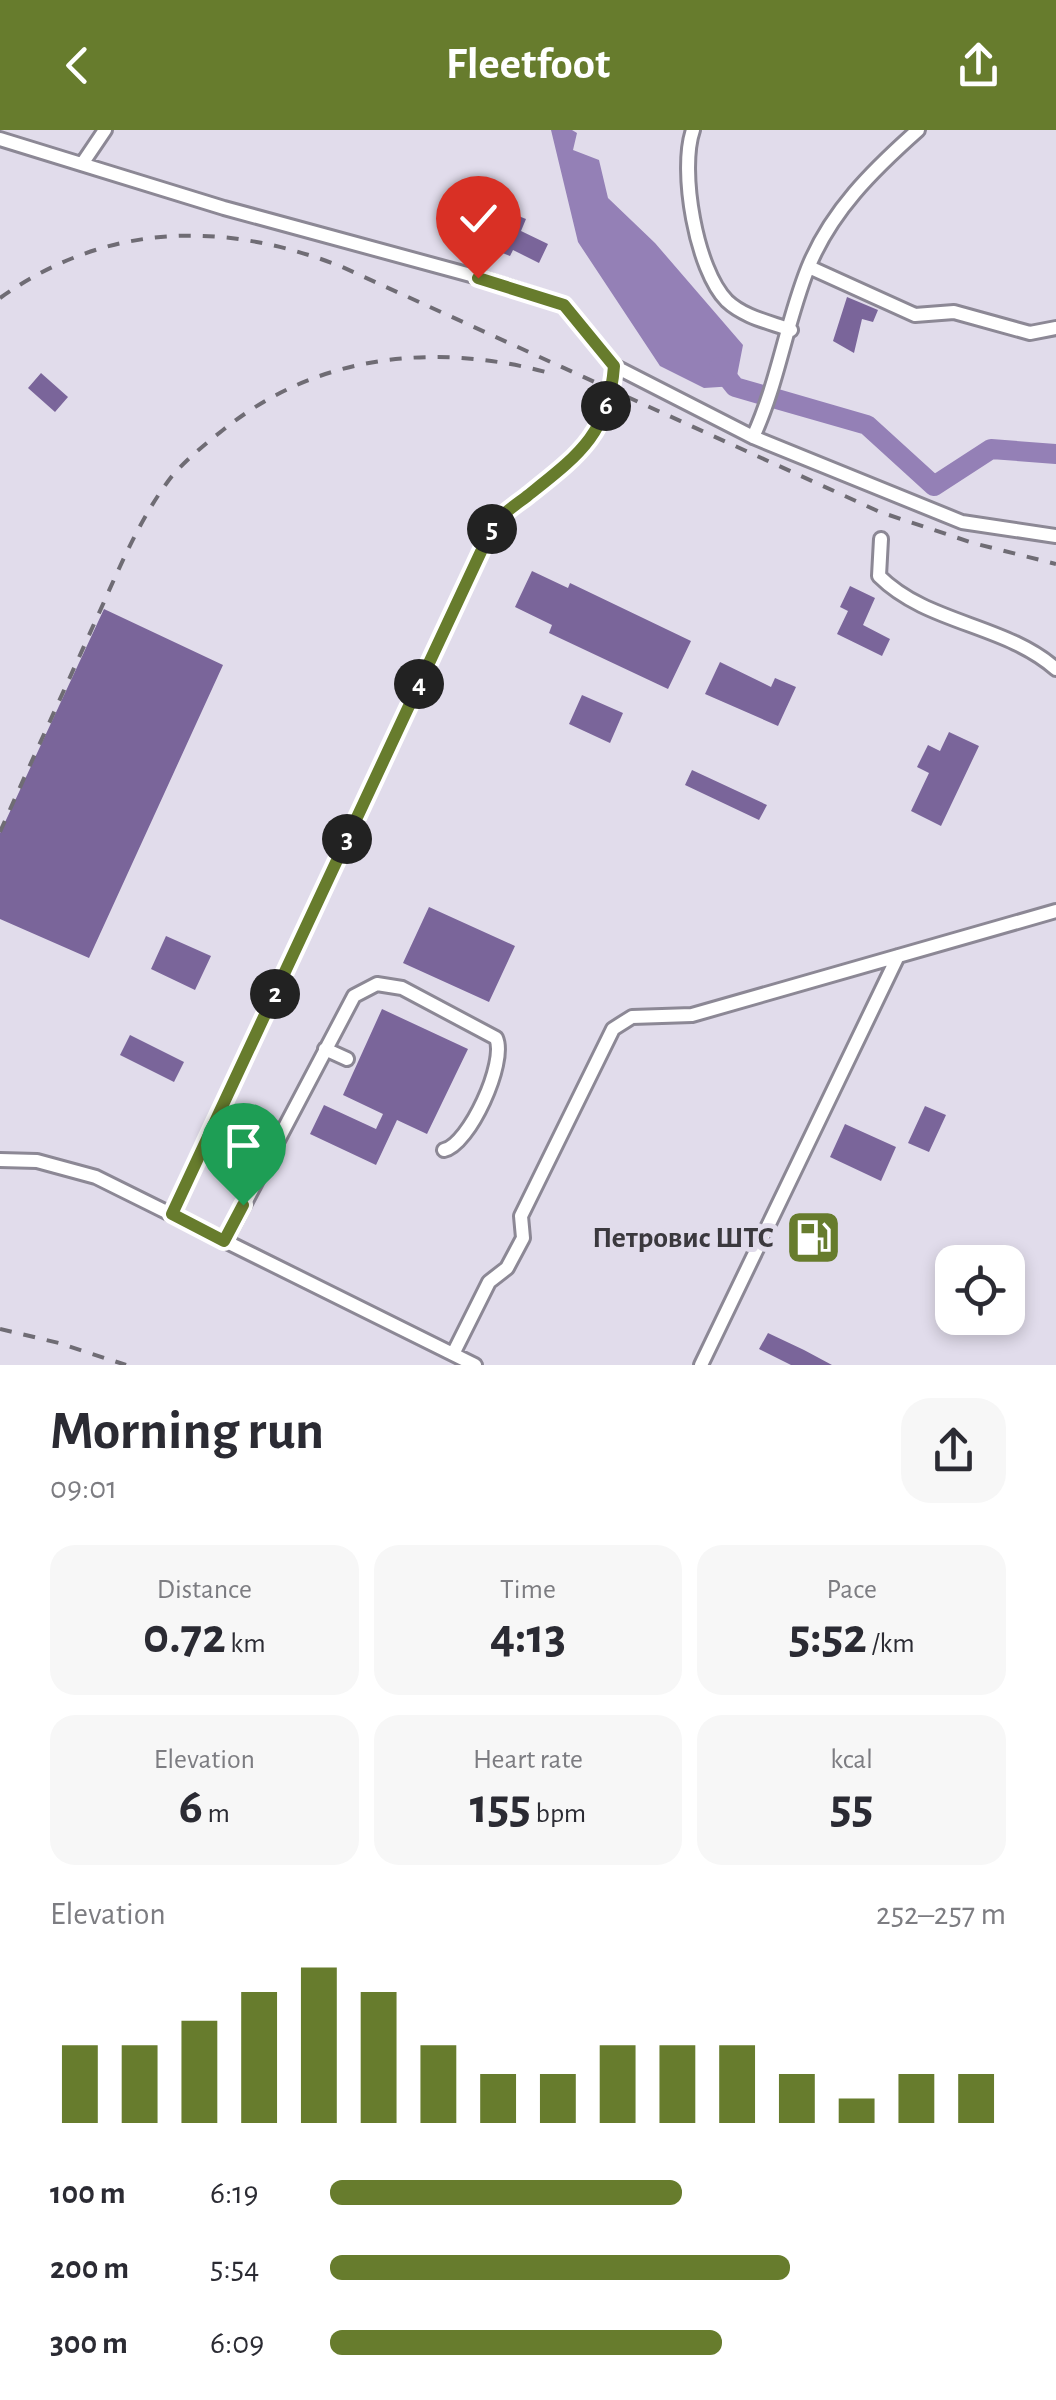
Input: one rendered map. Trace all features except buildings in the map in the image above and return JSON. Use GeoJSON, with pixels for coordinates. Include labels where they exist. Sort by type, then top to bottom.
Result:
{"type":"FeatureCollection","features":[{"type":"Feature","properties":{"kind":"street"},"geometry":{"type":"LineString","coordinates":[[82,164],[105,130]]}},
{"type":"Feature","properties":{"kind":"street"},"geometry":{"type":"LineString","coordinates":[[693,130],[687,146],[692,222],[716,285],[727,300],[746,314],[790,330]]}},
{"type":"Feature","properties":{"kind":"street"},"geometry":{"type":"LineString","coordinates":[[754,437],[770,399],[809,267],[848,200],[872,170],[918,130]]}},
{"type":"Feature","properties":{"kind":"street"},"geometry":{"type":"LineString","coordinates":[[0,139],[564,305],[614,366],[754,437],[962,522],[1056,536]]}},
{"type":"Feature","properties":{"kind":"street"},"geometry":{"type":"LineString","coordinates":[[809,267],[915,315],[954,312],[1030,332],[1056,328]]}},
{"type":"Feature","properties":{"kind":"street"},"geometry":{"type":"LineString","coordinates":[[172,1214],[492,528],[580,454],[610,399],[614,366]]}},
{"type":"Feature","properties":{"kind":"street"},"geometry":{"type":"LineString","coordinates":[[881,539],[879,576],[900,596],[1019,645],[1056,669]]}},
{"type":"Feature","properties":{"kind":"street"},"geometry":{"type":"LineString","coordinates":[[453,1354],[489,1282],[507,1268],[523,1238],[521,1216],[613,1028],[632,1018],[692,1015],[1056,911]]}},
{"type":"Feature","properties":{"kind":"street"},"geometry":{"type":"LineString","coordinates":[[701,1365],[898,956]]}},
{"type":"Feature","properties":{"kind":"street"},"geometry":{"type":"LineString","coordinates":[[224,1241],[354,996],[377,984],[402,988],[496,1038],[501,1049],[497,1072],[463,1138],[454,1148],[444,1150]]}},
{"type":"Feature","properties":{"kind":"street"},"geometry":{"type":"LineString","coordinates":[[325,1049],[347,1059]]}},
{"type":"Feature","properties":{"kind":"street"},"geometry":{"type":"LineString","coordinates":[[0,1160],[37,1162],[96,1177],[475,1365]]}},
{"type":"Feature","properties":{"kind":"shaded area"},"geometry":{"type":"Polygon","coordinates":[[[551,130],[577,133],[573,150],[599,160],[608,198],[655,243],[743,345],[735,386],[704,388],[660,366],[578,242],[551,130]]]}},
{"type":"Feature","properties":{"kind":"waterway"},"geometry":{"type":"LineString","coordinates":[[719,367],[735,387],[867,425],[934,486],[991,449],[1056,454]]}},
{"type":"Feature","properties":{"kind":"railway"},"geometry":{"type":"LineString","coordinates":[[0,298],[40,273],[123,243],[208,236],[296,251],[340,266],[880,512],[973,543],[1056,564]]}},
{"type":"Feature","properties":{"kind":"railway"},"geometry":{"type":"LineString","coordinates":[[0,832],[138,529],[172,476],[203,446],[259,405],[297,385],[377,362],[418,357],[461,358],[546,372]]}},
{"type":"Feature","properties":{"kind":"railway"},"geometry":{"type":"LineString","coordinates":[[0,1329],[126,1365]]}},
{"type":"Feature","properties":{"kind":"place","name":"Петровис ШТС"},"geometry":{"type":"Point","coordinates":[813,1238]}},
{"type":"Feature","properties":{"kind":"route"},"geometry":{"type":"LineString","coordinates":[[243,1205],[224,1241],[172,1214],[492,528],[580,454],[610,399],[614,366],[564,305],[478,278]]}}]}
